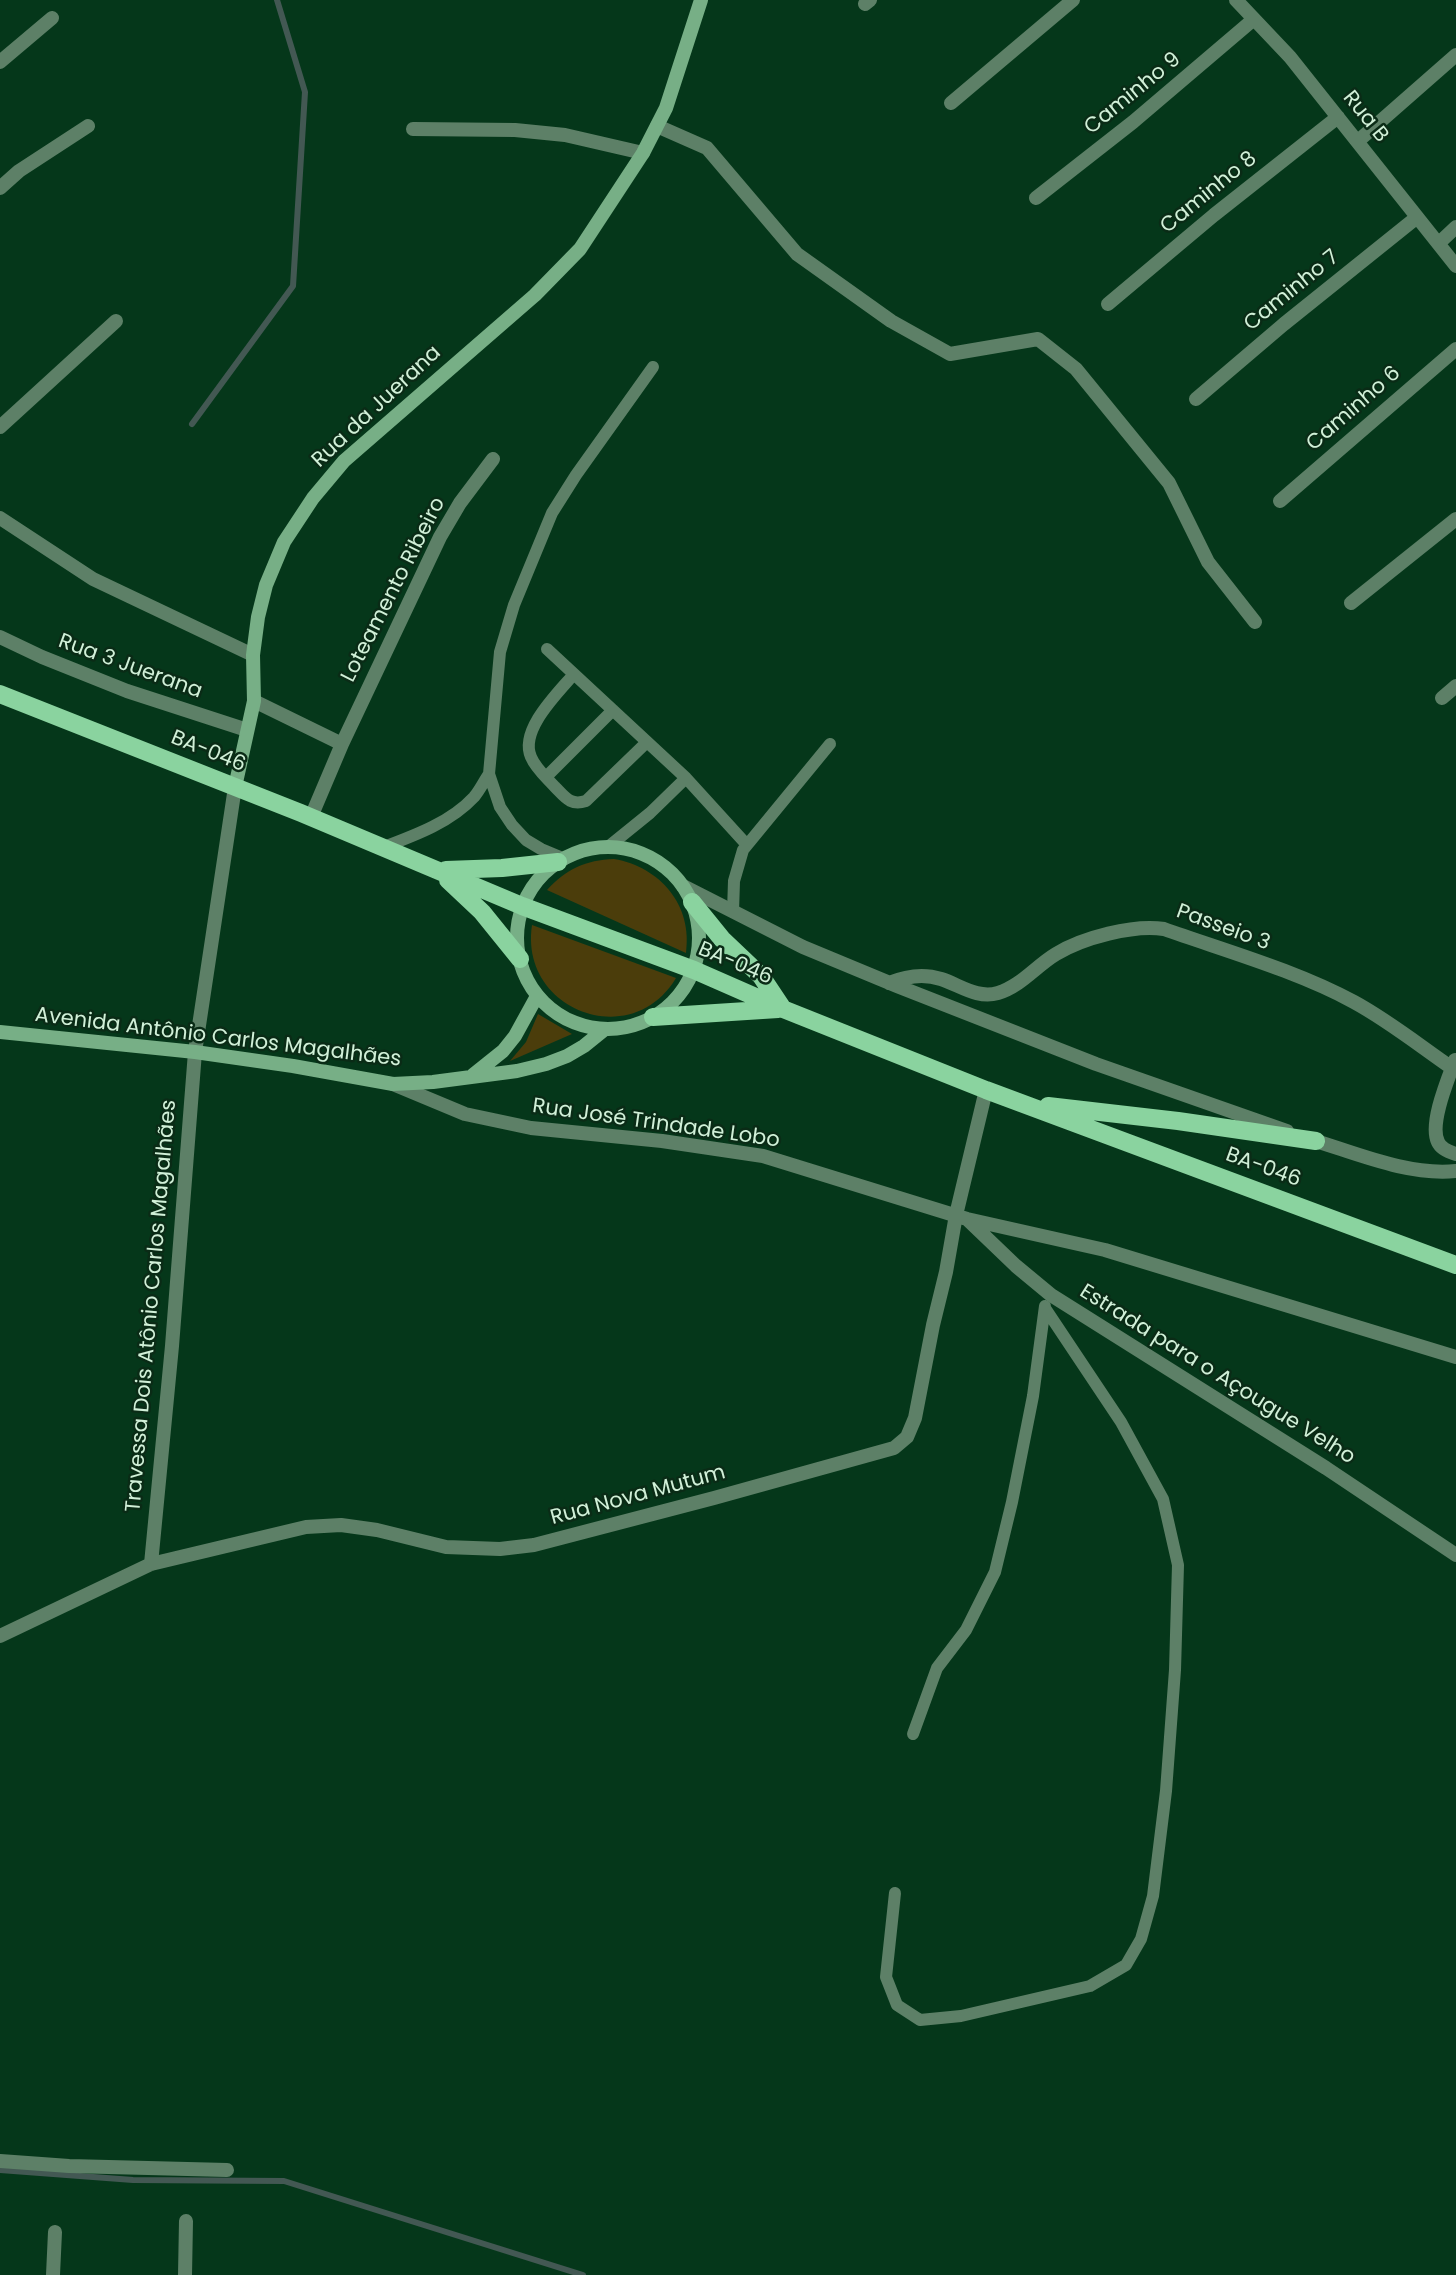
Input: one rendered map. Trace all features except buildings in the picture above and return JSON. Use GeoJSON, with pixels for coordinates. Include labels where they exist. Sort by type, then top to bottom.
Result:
{"type":"FeatureCollection","features":[{"type":"Feature","properties":{"kind":"main road","name":"Rua da Juerana"},"geometry":{"type":"LineString","coordinates":[[235,788],[254,701],[253,655],[258,617],[266,585],[284,542],[313,498],[344,461],[535,295],[580,248],[643,153],[666,108],[701,0]]}},
{"type":"Feature","properties":{"kind":"main road","name":"BA-046"},"geometry":{"type":"LineString","coordinates":[[0,694],[311,817],[522,906],[694,970],[783,1009],[986,1090],[1454,1263]]}},
{"type":"Feature","properties":{"kind":"main road"},"geometry":{"type":"LineString","coordinates":[[438,870],[502,868],[561,860],[582,851],[608,847],[635,850],[658,862],[678,879],[722,939],[761,976],[783,1009]]}},
{"type":"Feature","properties":{"kind":"main road"},"geometry":{"type":"LineString","coordinates":[[561,860],[536,881],[522,906],[516,937],[522,969],[537,996],[556,1013],[579,1025],[605,1029],[629,1027],[653,1017],[677,998],[694,970],[699,947],[698,924],[687,894]]}},
{"type":"Feature","properties":{"kind":"main road"},"geometry":{"type":"LineString","coordinates":[[438,870],[482,912],[520,959]]}},
{"type":"Feature","properties":{"kind":"main road"},"geometry":{"type":"LineString","coordinates":[[472,1076],[503,1051],[515,1036],[537,996]]}},
{"type":"Feature","properties":{"kind":"main road"},"geometry":{"type":"LineString","coordinates":[[653,1017],[783,1009]]}},
{"type":"Feature","properties":{"kind":"main road","name":"Avenida Antônio Carlos Magalhães"},"geometry":{"type":"LineString","coordinates":[[0,1032],[194,1052],[393,1084],[433,1082],[517,1071],[567,1056],[605,1029]]}},
{"type":"Feature","properties":{"kind":"main road"},"geometry":{"type":"LineString","coordinates":[[1021,1103],[1178,1121],[1316,1141]]}},
{"type":"Feature","properties":{"kind":"street"},"geometry":{"type":"LineString","coordinates":[[951,103],[1073,0]]}},
{"type":"Feature","properties":{"kind":"street","name":"Rua B"},"geometry":{"type":"LineString","coordinates":[[1236,0],[1290,57],[1456,266]]}},
{"type":"Feature","properties":{"kind":"street"},"geometry":{"type":"LineString","coordinates":[[0,62],[52,18]]}},
{"type":"Feature","properties":{"kind":"street","name":"Caminho 9"},"geometry":{"type":"LineString","coordinates":[[1036,198],[1133,122],[1254,19]]}},
{"type":"Feature","properties":{"kind":"street"},"geometry":{"type":"LineString","coordinates":[[1358,141],[1456,55]]}},
{"type":"Feature","properties":{"kind":"street","name":"Caminho 8"},"geometry":{"type":"LineString","coordinates":[[1108,304],[1214,215],[1338,117]]}},
{"type":"Feature","properties":{"kind":"street"},"geometry":{"type":"LineString","coordinates":[[0,188],[19,171],[88,126]]}},
{"type":"Feature","properties":{"kind":"street"},"geometry":{"type":"LineString","coordinates":[[657,126],[708,148],[797,254],[903,327],[950,354],[1038,339],[1076,369],[1169,483],[1208,562],[1255,622]]}},
{"type":"Feature","properties":{"kind":"street"},"geometry":{"type":"LineString","coordinates":[[414,129],[515,130],[565,135],[643,153]]}},
{"type":"Feature","properties":{"kind":"street","name":"Caminho 7"},"geometry":{"type":"LineString","coordinates":[[1196,399],[1416,218]]}},
{"type":"Feature","properties":{"kind":"street"},"geometry":{"type":"LineString","coordinates":[[1439,243],[1456,227]]}},
{"type":"Feature","properties":{"kind":"street"},"geometry":{"type":"LineString","coordinates":[[0,427],[116,321]]}},
{"type":"Feature","properties":{"kind":"street","name":"Caminho 6"},"geometry":{"type":"LineString","coordinates":[[1280,501],[1456,349]]}},
{"type":"Feature","properties":{"kind":"street","name":"Loteamento Ribeiro"},"geometry":{"type":"LineString","coordinates":[[342,744],[440,537],[460,503],[493,459]]}},
{"type":"Feature","properties":{"kind":"street"},"geometry":{"type":"LineString","coordinates":[[0,518],[93,579],[253,655]]}},
{"type":"Feature","properties":{"kind":"street"},"geometry":{"type":"LineString","coordinates":[[1351,603],[1456,519]]}},
{"type":"Feature","properties":{"kind":"street","name":"Rua 3 Juerana"},"geometry":{"type":"LineString","coordinates":[[0,637],[127,691],[247,730]]}},
{"type":"Feature","properties":{"kind":"street"},"geometry":{"type":"LineString","coordinates":[[1442,698],[1456,687]]}},
{"type":"Feature","properties":{"kind":"street"},"geometry":{"type":"LineString","coordinates":[[254,701],[342,744],[311,817]]}},
{"type":"Feature","properties":{"kind":"street","name":"Travessa Dois Atônio Carlos Magalhães"},"geometry":{"type":"LineString","coordinates":[[151,1564],[172,1346],[194,1052],[235,788]]}},
{"type":"Feature","properties":{"kind":"street"},"geometry":{"type":"LineString","coordinates":[[687,894],[889,983],[1109,1069],[1377,1160],[1449,1171]]}},
{"type":"Feature","properties":{"kind":"street","name":"Passeio 3"},"geometry":{"type":"LineString","coordinates":[[889,983],[920,975],[940,979],[972,992],[986,995],[999,993],[1023,980],[1056,954],[1081,943],[1132,928],[1149,926],[1258,962],[1352,1001],[1454,1063]]}},
{"type":"Feature","properties":{"kind":"street"},"geometry":{"type":"LineString","coordinates":[[1454,1063],[1437,1114],[1436,1132],[1438,1142],[1445,1150],[1456,1154]]}},
{"type":"Feature","properties":{"kind":"street","name":"Rua José Trindade Lobo"},"geometry":{"type":"LineString","coordinates":[[393,1084],[465,1114],[531,1128],[662,1141],[763,1156],[961,1217],[1105,1250],[1456,1357]]}},
{"type":"Feature","properties":{"kind":"street","name":"Rua Nova Mutum"},"geometry":{"type":"LineString","coordinates":[[0,1636],[151,1564],[306,1527],[341,1525],[377,1530],[446,1547],[500,1549],[534,1545],[702,1502],[894,1448],[907,1437],[915,1418],[946,1272],[961,1217],[986,1090]]}},
{"type":"Feature","properties":{"kind":"street","name":"Estrada para o Açougue Velho"},"geometry":{"type":"LineString","coordinates":[[961,1217],[1047,1292],[1326,1468],[1456,1555]]}},
{"type":"Feature","properties":{"kind":"street"},"geometry":{"type":"LineString","coordinates":[[0,2161],[68,2166],[227,2170]]}},
{"type":"Feature","properties":{"kind":"street"},"geometry":{"type":"LineString","coordinates":[[185,2275],[186,2221]]}},
{"type":"Feature","properties":{"kind":"street"},"geometry":{"type":"LineString","coordinates":[[53,2275],[55,2232]]}},
{"type":"Feature","properties":{"kind":"lane"},"geometry":{"type":"LineString","coordinates":[[561,860],[526,840],[512,825],[500,807],[489,774],[500,652],[514,604],[552,513],[653,367]]}},
{"type":"Feature","properties":{"kind":"lane"},"geometry":{"type":"LineString","coordinates":[[547,649],[686,778],[747,845]]}},
{"type":"Feature","properties":{"kind":"lane"},"geometry":{"type":"LineString","coordinates":[[574,674],[539,716],[532,730],[529,751],[537,768],[569,802],[577,804],[586,801],[647,742]]}},
{"type":"Feature","properties":{"kind":"lane"},"geometry":{"type":"LineString","coordinates":[[546,777],[613,710]]}},
{"type":"Feature","properties":{"kind":"lane"},"geometry":{"type":"LineString","coordinates":[[733,912],[734,881],[743,850],[831,744]]}},
{"type":"Feature","properties":{"kind":"lane"},"geometry":{"type":"LineString","coordinates":[[384,847],[421,833],[451,815],[475,796],[489,774]]}},
{"type":"Feature","properties":{"kind":"lane"},"geometry":{"type":"LineString","coordinates":[[608,847],[650,813],[686,778]]}},
{"type":"Feature","properties":{"kind":"lane"},"geometry":{"type":"LineString","coordinates":[[913,1734],[937,1668],[965,1630],[995,1572],[1033,1396],[1047,1292]]}},
{"type":"Feature","properties":{"kind":"lane"},"geometry":{"type":"LineString","coordinates":[[895,1893],[886,1977],[897,2005],[920,2020],[961,2016],[1090,1986],[1126,1965],[1141,1939],[1153,1896],[1166,1791],[1175,1670],[1178,1565],[1163,1499],[1121,1422],[1045,1308]]}},
{"type":"Feature","properties":{"kind":"shaded area"},"geometry":{"type":"Polygon","coordinates":[[[614,859],[646,870],[670,891],[684,919],[686,953],[547,890],[577,867],[594,861],[614,859]]]}},
{"type":"Feature","properties":{"kind":"shaded area"},"geometry":{"type":"Polygon","coordinates":[[[532,925],[676,978],[656,1001],[633,1013],[607,1017],[582,1012],[560,999],[543,980],[533,955],[532,925]]]}},
{"type":"Feature","properties":{"kind":"shaded area"},"geometry":{"type":"Polygon","coordinates":[[[538,1014],[572,1034],[510,1061],[526,1042],[538,1014]]]}},
{"type":"Feature","properties":{"kind":"waterway"},"geometry":{"type":"LineString","coordinates":[[192,424],[293,286],[305,92],[277,0]]}},
{"type":"Feature","properties":{"kind":"waterway"},"geometry":{"type":"LineString","coordinates":[[0,2170],[133,2180],[284,2181],[583,2275]]}}]}
